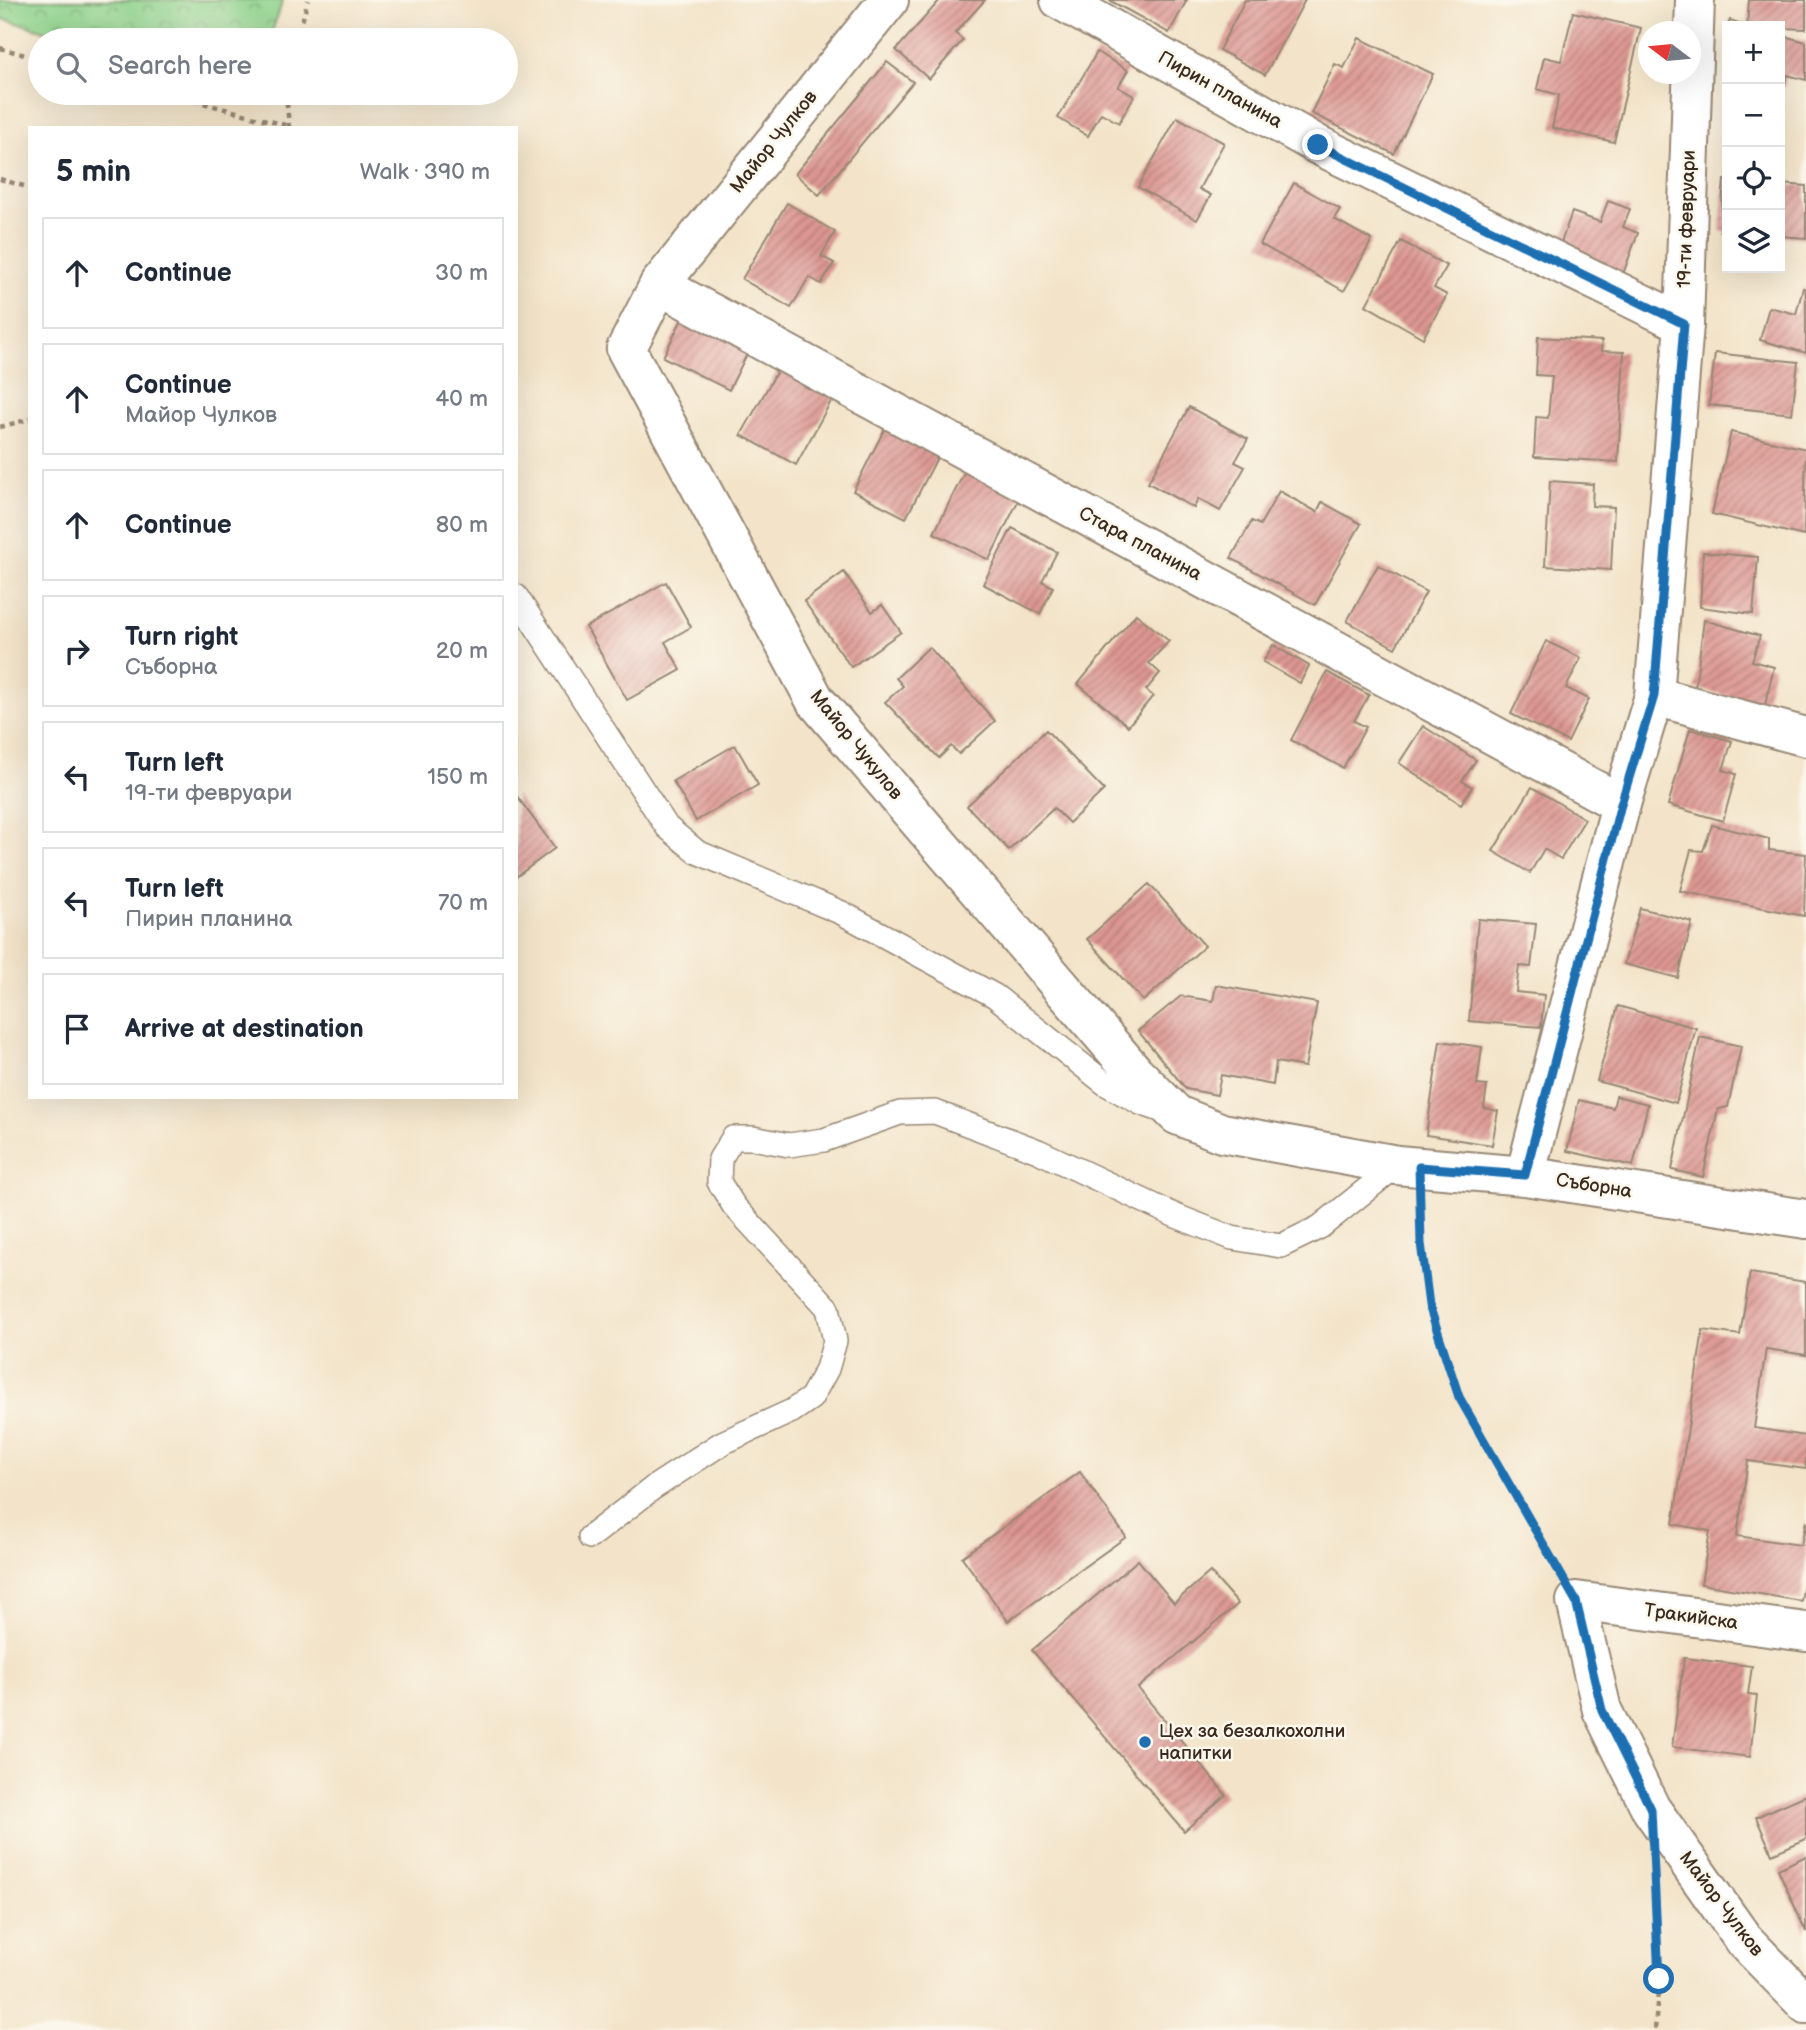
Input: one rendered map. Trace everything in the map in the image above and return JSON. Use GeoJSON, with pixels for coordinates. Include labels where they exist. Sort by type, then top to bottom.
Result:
{"type":"FeatureCollection","features":[{"type":"Feature","properties":{"kind":"street","name":"Майор Чулков"},"geometry":{"type":"LineString","coordinates":[[659,285],[889,0]]}},
{"type":"Feature","properties":{"kind":"street","name":"Пирин планина"},"geometry":{"type":"LineString","coordinates":[[1059,0],[1318,145],[1684,324]]}},
{"type":"Feature","properties":{"kind":"street","name":"19-ти февруари"},"geometry":{"type":"LineString","coordinates":[[1525,1175],[1621,804],[1654,696],[1684,324],[1695,0]]}},
{"type":"Feature","properties":{"kind":"street","name":"Стара планина"},"geometry":{"type":"LineString","coordinates":[[659,285],[1621,804]]}},
{"type":"Feature","properties":{"kind":"street","name":"Майор Чукулов"},"geometry":{"type":"LineString","coordinates":[[659,285],[626,349],[815,700],[1135,1073],[1177,1115]]}},
{"type":"Feature","properties":{"kind":"street"},"geometry":{"type":"LineString","coordinates":[[1654,696],[1806,737]]}},
{"type":"Feature","properties":{"kind":"street","name":"Съборна"},"geometry":{"type":"LineString","coordinates":[[1177,1115],[1222,1133],[1408,1166],[1525,1175],[1806,1219]]}},
{"type":"Feature","properties":{"kind":"street","name":"Майор Чулков"},"geometry":{"type":"LineString","coordinates":[[1576,1601],[1602,1710],[1651,1809],[1743,1939],[1806,2004]]}},
{"type":"Feature","properties":{"kind":"street","name":"Тракийска"},"geometry":{"type":"LineString","coordinates":[[1576,1601],[1806,1632]]}},
{"type":"Feature","properties":{"kind":"lane"},"geometry":{"type":"LineString","coordinates":[[518,599],[667,827],[697,852],[831,908],[904,945],[995,996],[1106,1084],[1140,1103],[1177,1115]]}},
{"type":"Feature","properties":{"kind":"lane"},"geometry":{"type":"LineString","coordinates":[[590,1537],[653,1488],[722,1443],[792,1411],[811,1398],[827,1369],[835,1341],[828,1308],[734,1206],[719,1182],[720,1159],[733,1138],[789,1145],[824,1140],[900,1113],[935,1112],[1038,1152],[1176,1216],[1232,1238],[1281,1246],[1320,1227],[1408,1166]]}},
{"type":"Feature","properties":{"kind":"path"},"geometry":{"type":"LineString","coordinates":[[300,28],[308,0]]}},
{"type":"Feature","properties":{"kind":"path"},"geometry":{"type":"LineString","coordinates":[[0,48],[28,56]]}},
{"type":"Feature","properties":{"kind":"path"},"geometry":{"type":"LineString","coordinates":[[209,105],[285,126]]}},
{"type":"Feature","properties":{"kind":"path"},"geometry":{"type":"LineString","coordinates":[[287,105],[289,126]]}},
{"type":"Feature","properties":{"kind":"path"},"geometry":{"type":"LineString","coordinates":[[0,179],[28,187]]}},
{"type":"Feature","properties":{"kind":"path"},"geometry":{"type":"LineString","coordinates":[[0,427],[28,420]]}},
{"type":"Feature","properties":{"kind":"path"},"geometry":{"type":"LineString","coordinates":[[1408,1166],[1429,1305],[1459,1397],[1576,1601]]}},
{"type":"Feature","properties":{"kind":"path"},"geometry":{"type":"LineString","coordinates":[[1654,1874],[1659,1979],[1655,2030]]}},
{"type":"Feature","properties":{"kind":"green space"},"geometry":{"type":"Polygon","coordinates":[[[0,0],[283,0],[273,28],[35,28],[0,18],[0,0]]]}},
{"type":"Feature","properties":{"kind":"building"},"geometry":{"type":"Polygon","coordinates":[[[940,0],[985,0],[955,33],[963,40],[929,79],[896,50],[940,0]]]}},
{"type":"Feature","properties":{"kind":"building"},"geometry":{"type":"Polygon","coordinates":[[[1109,0],[1187,0],[1169,33],[1109,0]]]}},
{"type":"Feature","properties":{"kind":"building"},"geometry":{"type":"Polygon","coordinates":[[[1245,0],[1305,0],[1265,75],[1219,50],[1245,0]]]}},
{"type":"Feature","properties":{"kind":"building"},"geometry":{"type":"Polygon","coordinates":[[[1749,0],[1806,0],[1806,29],[1785,28],[1785,21],[1747,21],[1749,0]]]}},
{"type":"Feature","properties":{"kind":"building"},"geometry":{"type":"Polygon","coordinates":[[[1573,12],[1638,27],[1638,41],[1614,142],[1552,128],[1559,95],[1537,89],[1544,57],[1561,61],[1573,12]]]}},
{"type":"Feature","properties":{"kind":"building"},"geometry":{"type":"Polygon","coordinates":[[[1785,36],[1806,42],[1806,80],[1787,75],[1785,83],[1785,36]]]}},
{"type":"Feature","properties":{"kind":"building"},"geometry":{"type":"Polygon","coordinates":[[[1359,38],[1433,74],[1394,154],[1311,113],[1335,64],[1344,68],[1359,38]]]}},
{"type":"Feature","properties":{"kind":"building"},"geometry":{"type":"Polygon","coordinates":[[[1097,52],[1128,70],[1118,87],[1134,96],[1119,123],[1101,113],[1088,136],[1058,118],[1097,52]]]}},
{"type":"Feature","properties":{"kind":"building"},"geometry":{"type":"Polygon","coordinates":[[[887,62],[913,82],[819,195],[795,174],[887,62]]]}},
{"type":"Feature","properties":{"kind":"building"},"geometry":{"type":"Polygon","coordinates":[[[1177,117],[1224,143],[1199,189],[1211,195],[1197,220],[1138,187],[1177,117]]]}},
{"type":"Feature","properties":{"kind":"building"},"geometry":{"type":"Polygon","coordinates":[[[1294,183],[1340,209],[1334,219],[1372,240],[1344,291],[1260,244],[1294,183]]]}},
{"type":"Feature","properties":{"kind":"building"},"geometry":{"type":"Polygon","coordinates":[[[1785,184],[1806,186],[1806,238],[1785,236],[1785,184]]]}},
{"type":"Feature","properties":{"kind":"building"},"geometry":{"type":"Polygon","coordinates":[[[1608,201],[1630,209],[1623,227],[1638,233],[1623,274],[1558,251],[1572,212],[1600,222],[1608,201]]]}},
{"type":"Feature","properties":{"kind":"building"},"geometry":{"type":"Polygon","coordinates":[[[787,203],[835,232],[821,256],[834,263],[821,284],[809,277],[791,308],[742,279],[787,203]]]}},
{"type":"Feature","properties":{"kind":"building"},"geometry":{"type":"Polygon","coordinates":[[[1401,241],[1447,266],[1434,288],[1447,295],[1423,338],[1366,305],[1401,241]]]}},
{"type":"Feature","properties":{"kind":"building"},"geometry":{"type":"Polygon","coordinates":[[[1803,288],[1806,289],[1806,353],[1760,340],[1769,307],[1796,314],[1803,288]]]}},
{"type":"Feature","properties":{"kind":"building"},"geometry":{"type":"Polygon","coordinates":[[[686,311],[752,344],[729,390],[663,357],[686,311]]]}},
{"type":"Feature","properties":{"kind":"building"},"geometry":{"type":"Polygon","coordinates":[[[1538,337],[1602,341],[1601,351],[1624,352],[1618,462],[1534,457],[1536,417],[1548,418],[1552,376],[1536,375],[1538,337]]]}},
{"type":"Feature","properties":{"kind":"building"},"geometry":{"type":"Polygon","coordinates":[[[1715,353],[1798,362],[1792,414],[1709,405],[1715,353]]]}},
{"type":"Feature","properties":{"kind":"building"},"geometry":{"type":"Polygon","coordinates":[[[781,364],[835,394],[796,465],[741,435],[781,364]]]}},
{"type":"Feature","properties":{"kind":"building"},"geometry":{"type":"Polygon","coordinates":[[[1189,407],[1248,439],[1235,462],[1245,467],[1220,511],[1198,499],[1194,508],[1148,483],[1189,407]]]}},
{"type":"Feature","properties":{"kind":"building"},"geometry":{"type":"Polygon","coordinates":[[[887,424],[940,452],[906,518],[853,491],[887,424]]]}},
{"type":"Feature","properties":{"kind":"building"},"geometry":{"type":"Polygon","coordinates":[[[1731,432],[1806,449],[1804,536],[1712,514],[1731,432]]]}},
{"type":"Feature","properties":{"kind":"building"},"geometry":{"type":"Polygon","coordinates":[[[965,471],[1020,497],[989,560],[934,533],[965,471]]]}},
{"type":"Feature","properties":{"kind":"building"},"geometry":{"type":"Polygon","coordinates":[[[1550,481],[1593,484],[1592,506],[1614,507],[1611,570],[1545,566],[1550,481]]]}},
{"type":"Feature","properties":{"kind":"building"},"geometry":{"type":"Polygon","coordinates":[[[1279,491],[1317,512],[1322,502],[1361,524],[1315,605],[1231,558],[1252,521],[1260,525],[1279,491]]]}},
{"type":"Feature","properties":{"kind":"building"},"geometry":{"type":"Polygon","coordinates":[[[1012,528],[1057,552],[1042,581],[1053,587],[1040,614],[983,584],[1012,528]]]}},
{"type":"Feature","properties":{"kind":"building"},"geometry":{"type":"Polygon","coordinates":[[[1703,552],[1758,557],[1753,614],[1700,607],[1703,552]]]}},
{"type":"Feature","properties":{"kind":"building"},"geometry":{"type":"Polygon","coordinates":[[[1378,565],[1426,592],[1395,648],[1347,621],[1378,565]]]}},
{"type":"Feature","properties":{"kind":"building"},"geometry":{"type":"Polygon","coordinates":[[[844,572],[872,612],[882,605],[901,632],[851,667],[804,601],[844,572]]]}},
{"type":"Feature","properties":{"kind":"building"},"geometry":{"type":"Polygon","coordinates":[[[666,582],[691,627],[665,642],[681,670],[627,700],[586,627],[666,582]]]}},
{"type":"Feature","properties":{"kind":"building"},"geometry":{"type":"Polygon","coordinates":[[[1136,614],[1169,641],[1149,663],[1160,673],[1146,690],[1153,696],[1128,726],[1078,684],[1136,614]]]}},
{"type":"Feature","properties":{"kind":"building"},"geometry":{"type":"Polygon","coordinates":[[[1704,620],[1760,636],[1752,661],[1774,667],[1765,705],[1695,688],[1704,620]]]}},
{"type":"Feature","properties":{"kind":"building"},"geometry":{"type":"Polygon","coordinates":[[[1546,641],[1581,658],[1566,688],[1589,699],[1568,742],[1511,714],[1546,641]]]}},
{"type":"Feature","properties":{"kind":"building"},"geometry":{"type":"Polygon","coordinates":[[[1273,645],[1309,666],[1300,683],[1263,662],[1273,645]]]}},
{"type":"Feature","properties":{"kind":"building"},"geometry":{"type":"Polygon","coordinates":[[[929,647],[995,721],[959,754],[951,746],[939,758],[885,702],[903,686],[896,678],[929,647]]]}},
{"type":"Feature","properties":{"kind":"building"},"geometry":{"type":"Polygon","coordinates":[[[1327,672],[1369,695],[1354,721],[1366,727],[1343,768],[1291,740],[1327,672]]]}},
{"type":"Feature","properties":{"kind":"building"},"geometry":{"type":"Polygon","coordinates":[[[1423,726],[1476,760],[1462,781],[1472,787],[1461,804],[1399,763],[1423,726]]]}},
{"type":"Feature","properties":{"kind":"building"},"geometry":{"type":"Polygon","coordinates":[[[1690,729],[1732,741],[1723,770],[1736,774],[1723,821],[1668,805],[1690,729]]]}},
{"type":"Feature","properties":{"kind":"building"},"geometry":{"type":"Polygon","coordinates":[[[1046,730],[1104,790],[1069,823],[1054,808],[1009,850],[967,806],[1046,730]]]}},
{"type":"Feature","properties":{"kind":"building"},"geometry":{"type":"Polygon","coordinates":[[[735,745],[758,785],[696,821],[673,781],[735,745]]]}},
{"type":"Feature","properties":{"kind":"building"},"geometry":{"type":"Polygon","coordinates":[[[1532,787],[1585,819],[1561,859],[1544,849],[1530,873],[1493,851],[1532,787]]]}},
{"type":"Feature","properties":{"kind":"building"},"geometry":{"type":"Polygon","coordinates":[[[518,798],[555,848],[518,876],[518,798]]]}},
{"type":"Feature","properties":{"kind":"building"},"geometry":{"type":"Polygon","coordinates":[[[1712,825],[1769,839],[1769,850],[1806,854],[1804,916],[1680,891],[1691,850],[1703,851],[1712,825]]]}},
{"type":"Feature","properties":{"kind":"building"},"geometry":{"type":"Polygon","coordinates":[[[1149,884],[1205,946],[1143,1001],[1087,939],[1149,884]]]}},
{"type":"Feature","properties":{"kind":"building"},"geometry":{"type":"Polygon","coordinates":[[[1640,908],[1692,922],[1678,978],[1624,964],[1640,908]]]}},
{"type":"Feature","properties":{"kind":"building"},"geometry":{"type":"Polygon","coordinates":[[[1478,919],[1536,924],[1531,967],[1519,966],[1516,992],[1544,995],[1541,1027],[1469,1021],[1478,919]]]}},
{"type":"Feature","properties":{"kind":"building"},"geometry":{"type":"Polygon","coordinates":[[[1216,985],[1317,1003],[1305,1067],[1276,1062],[1273,1085],[1221,1075],[1217,1095],[1186,1089],[1138,1031],[1181,996],[1213,1001],[1216,985]]]}},
{"type":"Feature","properties":{"kind":"building"},"geometry":{"type":"Polygon","coordinates":[[[1618,1006],[1696,1028],[1676,1103],[1597,1081],[1618,1006]]]}},
{"type":"Feature","properties":{"kind":"building"},"geometry":{"type":"Polygon","coordinates":[[[1700,1037],[1741,1046],[1728,1107],[1718,1109],[1703,1177],[1672,1170],[1700,1037]]]}},
{"type":"Feature","properties":{"kind":"building"},"geometry":{"type":"Polygon","coordinates":[[[1440,1041],[1482,1047],[1477,1085],[1487,1086],[1484,1108],[1498,1111],[1492,1145],[1426,1135],[1440,1041]]]}},
{"type":"Feature","properties":{"kind":"building"},"geometry":{"type":"Polygon","coordinates":[[[1616,1096],[1648,1104],[1633,1166],[1567,1151],[1579,1100],[1613,1108],[1616,1096]]]}},
{"type":"Feature","properties":{"kind":"building"},"geometry":{"type":"Polygon","coordinates":[[[1750,1273],[1806,1282],[1806,1355],[1766,1349],[1754,1428],[1806,1436],[1806,1469],[1748,1461],[1737,1536],[1801,1545],[1806,1521],[1806,1572],[1801,1601],[1701,1584],[1710,1531],[1673,1524],[1703,1330],[1740,1335],[1750,1273]]]}},
{"type":"Feature","properties":{"kind":"building"},"geometry":{"type":"Polygon","coordinates":[[[1080,1472],[1126,1537],[1008,1621],[962,1557],[1080,1472]]]}},
{"type":"Feature","properties":{"kind":"building","name":"Цех за безалкохолни напитки"},"geometry":{"type":"Polygon","coordinates":[[[1138,1560],[1174,1603],[1210,1572],[1238,1604],[1138,1688],[1226,1795],[1184,1831],[1032,1650],[1138,1560]]]}},
{"type":"Feature","properties":{"kind":"building"},"geometry":{"type":"Polygon","coordinates":[[[1684,1658],[1752,1666],[1748,1694],[1757,1695],[1750,1757],[1672,1747],[1684,1658]]]}},
{"type":"Feature","properties":{"kind":"building"},"geometry":{"type":"Polygon","coordinates":[[[1806,1795],[1806,1839],[1772,1854],[1756,1817],[1806,1795]]]}},
{"type":"Feature","properties":{"kind":"building"},"geometry":{"type":"Polygon","coordinates":[[[1806,1856],[1806,1932],[1778,1869],[1806,1856]]]}},
{"type":"Feature","properties":{"kind":"place","name":"Цех за безалкохолни напитки"},"geometry":{"type":"Point","coordinates":[1145,1742]}},
{"type":"Feature","properties":{"kind":"route"},"geometry":{"type":"LineString","coordinates":[[1318,145],[1684,324],[1654,696],[1621,804],[1525,1175],[1419,1167],[1421,1243],[1429,1305],[1459,1397],[1576,1601],[1602,1710],[1651,1809],[1659,1979]]}}]}
